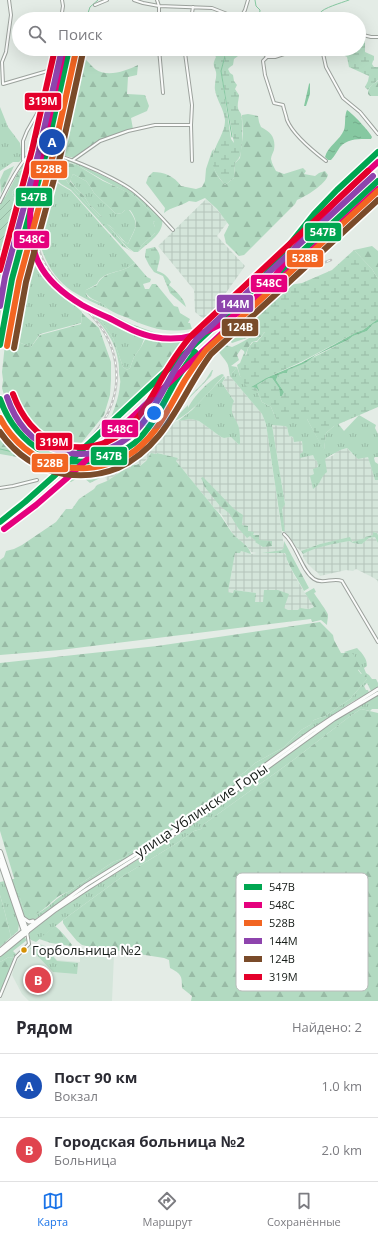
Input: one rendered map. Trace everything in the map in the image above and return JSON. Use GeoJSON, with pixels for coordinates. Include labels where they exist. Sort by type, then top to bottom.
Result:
{"type":"FeatureCollection","features":[{"type":"Feature","properties":{"kind":"main road","name":"улица Ублинские Горы"},"geometry":{"type":"LineString","coordinates":[[0,954],[39,920],[86,886],[186,823],[312,731],[378,689]]}},
{"type":"Feature","properties":{"kind":"main road","name":"улица Ублинские Горы"},"geometry":{"type":"LineString","coordinates":[[39,920],[188,825],[334,719],[378,693]]}},
{"type":"Feature","properties":{"kind":"main road"},"geometry":{"type":"LineString","coordinates":[[0,852],[26,932]]}},
{"type":"Feature","properties":{"kind":"main road"},"geometry":{"type":"LineString","coordinates":[[0,862],[21,917],[19,933],[12,940]]}},
{"type":"Feature","properties":{"kind":"main road"},"geometry":{"type":"LineString","coordinates":[[21,917],[29,922],[39,920]]}},
{"type":"Feature","properties":{"kind":"main road","name":"улица Ублинские Горы"},"geometry":{"type":"LineString","coordinates":[[0,951],[12,940],[26,932]]}},
{"type":"Feature","properties":{"kind":"street"},"geometry":{"type":"LineString","coordinates":[[9,0],[11,15],[6,52],[2,62],[3,84],[51,70]]}},
{"type":"Feature","properties":{"kind":"street"},"geometry":{"type":"LineString","coordinates":[[62,0],[62,12]]}},
{"type":"Feature","properties":{"kind":"street"},"geometry":{"type":"LineString","coordinates":[[95,6],[107,0]]}},
{"type":"Feature","properties":{"kind":"street"},"geometry":{"type":"LineString","coordinates":[[134,0],[159,6],[212,8],[222,12]]}},
{"type":"Feature","properties":{"kind":"street"},"geometry":{"type":"LineString","coordinates":[[157,0],[159,12]]}},
{"type":"Feature","properties":{"kind":"street"},"geometry":{"type":"LineString","coordinates":[[244,12],[248,0]]}},
{"type":"Feature","properties":{"kind":"street"},"geometry":{"type":"LineString","coordinates":[[192,12],[193,8]]}},
{"type":"Feature","properties":{"kind":"street"},"geometry":{"type":"LineString","coordinates":[[366,36],[378,37]]}},
{"type":"Feature","properties":{"kind":"street"},"geometry":{"type":"LineString","coordinates":[[23,160],[23,141],[27,131],[45,100],[50,83],[54,56]]}},
{"type":"Feature","properties":{"kind":"street"},"geometry":{"type":"LineString","coordinates":[[159,56],[163,93]]}},
{"type":"Feature","properties":{"kind":"street"},"geometry":{"type":"LineString","coordinates":[[185,56],[192,105],[192,160]]}},
{"type":"Feature","properties":{"kind":"street"},"geometry":{"type":"LineString","coordinates":[[278,56],[267,57],[263,61],[265,75],[274,103],[283,105],[288,121],[294,131],[326,161]]}},
{"type":"Feature","properties":{"kind":"street"},"geometry":{"type":"LineString","coordinates":[[324,56],[326,67],[343,98],[360,112],[378,134]]}},
{"type":"Feature","properties":{"kind":"street"},"geometry":{"type":"LineString","coordinates":[[74,160],[100,141],[128,131],[155,125],[191,125]]}},
{"type":"Feature","properties":{"kind":"street"},"geometry":{"type":"LineString","coordinates":[[0,202],[23,160],[32,153],[40,152],[74,160],[121,183],[133,191],[151,207],[173,230]]}},
{"type":"Feature","properties":{"kind":"street"},"geometry":{"type":"LineString","coordinates":[[0,488],[37,480]]}},
{"type":"Feature","properties":{"kind":"street"},"geometry":{"type":"LineString","coordinates":[[284,534],[291,542],[310,576],[315,580],[323,582],[334,579],[342,581],[378,642]]}},
{"type":"Feature","properties":{"kind":"street"},"geometry":{"type":"LineString","coordinates":[[0,996],[18,954],[28,945],[29,942],[26,932]]}},
{"type":"Feature","properties":{"kind":"shaded area"},"geometry":{"type":"Polygon","coordinates":[[[206,199],[223,216],[227,223],[217,236],[245,266],[206,321],[195,312],[194,290],[158,246],[206,199]]]}},
{"type":"Feature","properties":{"kind":"shaded area"},"geometry":{"type":"Polygon","coordinates":[[[227,376],[230,376],[262,414],[266,424],[284,547],[282,550],[263,553],[284,553],[287,556],[287,561],[294,575],[314,606],[309,609],[288,610],[263,602],[255,602],[255,593],[234,590],[234,593],[228,592],[235,552],[241,551],[251,554],[257,553],[251,552],[233,534],[221,514],[215,509],[176,461],[178,458],[157,453],[148,458],[140,466],[136,465],[132,466],[131,469],[125,469],[107,481],[103,473],[150,445],[158,433],[172,422],[191,419],[199,421],[221,437],[231,437],[239,445],[239,429],[231,407],[234,401],[222,383],[227,376]]]}},
{"type":"Feature","properties":{"kind":"shaded area"},"geometry":{"type":"Polygon","coordinates":[[[272,425],[287,427],[289,436],[302,441],[303,452],[313,455],[317,461],[320,481],[323,475],[325,459],[334,455],[335,452],[347,448],[351,453],[368,456],[375,480],[378,480],[378,535],[377,533],[373,532],[373,535],[352,543],[362,544],[369,538],[375,537],[378,543],[378,583],[377,580],[356,569],[353,571],[346,570],[320,576],[303,557],[303,554],[312,549],[324,545],[350,541],[350,538],[320,544],[301,551],[296,547],[285,532],[281,509],[285,503],[272,425]]]}},
{"type":"Feature","properties":{"kind":"shaded area"},"geometry":{"type":"Polygon","coordinates":[[[37,944],[44,945],[57,960],[80,962],[80,950],[114,955],[112,1001],[29,1001],[22,994],[12,975],[19,958],[29,950],[31,946],[37,944]]]}},
{"type":"Feature","properties":{"kind":"green space"},"geometry":{"type":"Polygon","coordinates":[[[366,52],[374,56],[372,64],[374,67],[378,67],[378,80],[368,90],[365,87],[369,76],[349,67],[347,57],[345,56],[366,56],[366,52]]]}},
{"type":"Feature","properties":{"kind":"green space"},"geometry":{"type":"Polygon","coordinates":[[[76,56],[82,56],[95,69],[105,73],[116,73],[138,65],[137,75],[128,77],[127,94],[145,95],[149,106],[147,111],[131,118],[133,129],[98,141],[74,158],[57,154],[60,144],[58,136],[61,117],[70,80],[73,58],[76,56]]]}},
{"type":"Feature","properties":{"kind":"green space"},"geometry":{"type":"Polygon","coordinates":[[[215,56],[225,56],[221,71],[226,56],[238,56],[234,59],[233,65],[228,69],[233,75],[234,81],[237,85],[235,89],[239,95],[238,110],[242,117],[242,143],[239,159],[235,163],[234,178],[225,185],[213,167],[212,162],[214,152],[225,125],[223,112],[215,90],[216,72],[214,63],[215,56]],[[221,71],[231,139],[234,143],[221,71]]]}},
{"type":"Feature","properties":{"kind":"green space"},"geometry":{"type":"Polygon","coordinates":[[[378,81],[378,96],[370,96],[368,94],[369,89],[378,81]]]}},
{"type":"Feature","properties":{"kind":"green space"},"geometry":{"type":"Polygon","coordinates":[[[0,107],[8,127],[20,143],[22,159],[19,162],[13,162],[0,171],[0,107]]]}},
{"type":"Feature","properties":{"kind":"green space"},"geometry":{"type":"Polygon","coordinates":[[[248,114],[258,116],[261,127],[268,131],[272,136],[274,150],[271,159],[276,171],[284,174],[303,168],[306,171],[304,174],[315,176],[325,171],[328,175],[319,186],[297,200],[295,204],[244,255],[239,256],[226,243],[224,235],[229,225],[217,209],[205,198],[196,202],[189,201],[164,213],[165,208],[146,183],[148,177],[153,172],[157,172],[172,177],[181,186],[196,189],[202,187],[205,181],[206,169],[214,149],[214,168],[218,177],[225,185],[234,178],[235,163],[240,158],[243,134],[242,115],[248,114]]]}},
{"type":"Feature","properties":{"kind":"green space"},"geometry":{"type":"Polygon","coordinates":[[[35,155],[43,156],[38,178],[29,204],[25,204],[13,197],[12,192],[20,184],[22,177],[26,175],[25,169],[19,170],[29,158],[35,155]]]}},
{"type":"Feature","properties":{"kind":"green space"},"geometry":{"type":"Polygon","coordinates":[[[48,156],[52,157],[49,158],[49,161],[55,180],[71,191],[135,263],[127,268],[102,277],[97,284],[86,290],[89,298],[103,304],[108,309],[72,291],[63,284],[49,266],[44,255],[38,233],[37,210],[48,156]]]}},
{"type":"Feature","properties":{"kind":"green space"},"geometry":{"type":"Polygon","coordinates":[[[56,158],[72,161],[118,183],[139,196],[162,219],[161,229],[150,242],[138,252],[142,245],[155,233],[153,222],[155,221],[155,215],[136,197],[77,165],[70,162],[66,164],[65,162],[60,162],[57,170],[59,170],[63,165],[64,177],[68,183],[99,217],[102,217],[89,204],[70,180],[73,174],[86,181],[94,193],[116,214],[129,210],[133,215],[136,224],[128,244],[107,224],[127,248],[133,252],[122,246],[71,190],[56,179],[55,171],[51,163],[56,158]]]}},
{"type":"Feature","properties":{"kind":"green space"},"geometry":{"type":"Polygon","coordinates":[[[60,162],[77,165],[103,181],[136,197],[155,215],[155,221],[153,222],[155,233],[142,245],[138,252],[134,252],[127,247],[106,223],[116,231],[122,240],[128,244],[136,224],[130,210],[125,210],[122,213],[116,214],[94,193],[86,181],[73,174],[70,181],[103,218],[99,217],[68,183],[64,177],[63,165],[59,170],[57,170],[60,162]]]}},
{"type":"Feature","properties":{"kind":"green space"},"geometry":{"type":"Polygon","coordinates":[[[14,166],[1,194],[0,180],[4,171],[14,166]]]}},
{"type":"Feature","properties":{"kind":"green space"},"geometry":{"type":"Polygon","coordinates":[[[25,169],[26,175],[22,177],[20,184],[12,192],[13,197],[25,204],[29,204],[28,209],[10,200],[6,202],[3,201],[19,171],[25,169]]]}},
{"type":"Feature","properties":{"kind":"green space"},"geometry":{"type":"Polygon","coordinates":[[[3,196],[29,210],[7,276],[0,315],[0,202],[3,196]]]}},
{"type":"Feature","properties":{"kind":"green space"},"geometry":{"type":"Polygon","coordinates":[[[31,221],[28,236],[32,225],[32,237],[35,254],[47,277],[60,292],[82,312],[81,323],[40,334],[31,347],[13,340],[5,343],[12,294],[15,280],[31,221]],[[29,250],[23,254],[19,266],[29,250]]]}},
{"type":"Feature","properties":{"kind":"green space"},"geometry":{"type":"Polygon","coordinates":[[[372,246],[378,251],[378,279],[372,269],[354,250],[372,246]]]}},
{"type":"Feature","properties":{"kind":"green space"},"geometry":{"type":"Polygon","coordinates":[[[155,247],[160,256],[157,271],[168,278],[171,282],[169,285],[182,298],[186,307],[170,293],[163,276],[154,272],[149,265],[145,257],[146,249],[155,247]]]}},
{"type":"Feature","properties":{"kind":"green space"},"geometry":{"type":"Polygon","coordinates":[[[354,250],[372,269],[378,279],[378,319],[363,330],[266,378],[251,387],[256,388],[258,391],[257,385],[269,378],[272,378],[279,388],[280,396],[282,396],[284,392],[276,380],[278,375],[287,373],[288,370],[348,340],[353,336],[367,331],[373,324],[378,322],[378,407],[334,426],[326,433],[324,451],[307,419],[276,419],[271,407],[262,402],[258,393],[246,386],[240,376],[237,365],[240,363],[244,353],[246,356],[248,348],[253,342],[257,342],[265,332],[232,343],[223,335],[235,322],[276,287],[302,283],[332,270],[354,250]]]}},
{"type":"Feature","properties":{"kind":"green space"},"geometry":{"type":"Polygon","coordinates":[[[135,263],[147,277],[151,279],[150,282],[143,284],[145,289],[149,289],[152,284],[156,284],[174,306],[178,307],[180,313],[190,319],[188,323],[190,323],[192,329],[174,331],[144,325],[113,312],[91,298],[86,293],[86,290],[97,285],[106,275],[128,268],[135,263]]]}},
{"type":"Feature","properties":{"kind":"green space"},"geometry":{"type":"Polygon","coordinates":[[[77,299],[100,310],[93,309],[93,311],[113,338],[123,367],[127,370],[130,368],[134,357],[147,336],[107,312],[131,324],[170,338],[196,336],[189,347],[109,422],[117,399],[120,382],[119,363],[116,351],[113,342],[103,326],[77,299]]]}},
{"type":"Feature","properties":{"kind":"green space"},"geometry":{"type":"Polygon","coordinates":[[[98,308],[147,336],[134,357],[130,368],[127,370],[123,367],[113,338],[100,321],[100,318],[93,311],[93,309],[99,310],[98,308]]]}},
{"type":"Feature","properties":{"kind":"green space"},"geometry":{"type":"Polygon","coordinates":[[[82,313],[99,328],[111,362],[110,395],[104,415],[79,446],[67,456],[42,446],[25,435],[14,419],[6,402],[2,388],[2,372],[5,344],[7,342],[13,340],[31,347],[40,335],[81,324],[82,313]]]}},
{"type":"Feature","properties":{"kind":"green space"},"geometry":{"type":"Polygon","coordinates":[[[221,332],[221,340],[226,345],[232,347],[257,334],[265,332],[257,341],[252,342],[245,356],[244,351],[241,349],[237,355],[239,360],[231,366],[237,367],[230,376],[228,364],[219,352],[217,343],[212,338],[221,332]]]}},
{"type":"Feature","properties":{"kind":"green space"},"geometry":{"type":"Polygon","coordinates":[[[237,367],[240,376],[258,393],[262,402],[271,407],[276,419],[307,419],[324,450],[326,433],[334,426],[336,421],[344,431],[359,415],[376,425],[375,428],[378,434],[378,457],[374,458],[375,462],[378,464],[378,480],[375,480],[368,457],[358,459],[347,448],[336,452],[325,459],[327,472],[318,485],[313,489],[310,476],[314,474],[313,469],[318,467],[317,461],[313,455],[300,458],[300,454],[303,452],[302,441],[294,442],[293,437],[289,436],[287,427],[272,425],[285,504],[282,509],[285,532],[282,531],[266,424],[262,414],[230,376],[237,367]]]}},
{"type":"Feature","properties":{"kind":"green space"},"geometry":{"type":"Polygon","coordinates":[[[212,370],[211,376],[153,435],[152,434],[205,381],[212,370]]]}},
{"type":"Feature","properties":{"kind":"green space"},"geometry":{"type":"Polygon","coordinates":[[[222,374],[224,375],[201,400],[182,417],[175,421],[179,414],[188,405],[188,408],[203,388],[217,376],[222,374]]]}},
{"type":"Feature","properties":{"kind":"green space"},"geometry":{"type":"Polygon","coordinates":[[[173,376],[171,388],[164,401],[132,440],[115,451],[93,457],[89,456],[108,436],[173,376]]]}},
{"type":"Feature","properties":{"kind":"green space"},"geometry":{"type":"Polygon","coordinates":[[[224,376],[225,378],[222,383],[234,401],[232,405],[232,412],[239,428],[239,445],[231,437],[221,437],[199,421],[191,419],[178,421],[192,410],[224,376]]]}},
{"type":"Feature","properties":{"kind":"green space"},"geometry":{"type":"Polygon","coordinates":[[[0,425],[13,443],[35,460],[0,454],[0,425]]]}},
{"type":"Feature","properties":{"kind":"green space"},"geometry":{"type":"Polygon","coordinates":[[[149,431],[153,435],[157,431],[158,433],[150,445],[103,473],[102,477],[90,483],[84,478],[85,472],[76,467],[118,455],[134,446],[149,431]]]}},
{"type":"Feature","properties":{"kind":"green space"},"geometry":{"type":"Polygon","coordinates":[[[151,453],[178,458],[176,461],[220,515],[229,529],[250,551],[251,554],[241,551],[240,553],[235,553],[228,592],[233,593],[234,590],[256,593],[255,602],[263,602],[264,590],[278,590],[289,594],[284,608],[288,610],[298,610],[300,608],[309,609],[314,607],[305,593],[314,588],[316,592],[314,593],[328,615],[327,625],[321,620],[312,622],[311,619],[60,650],[0,655],[0,560],[4,557],[6,551],[22,545],[56,522],[66,509],[72,509],[79,499],[94,489],[97,485],[107,481],[125,469],[130,469],[132,465],[139,464],[140,466],[146,461],[151,453]]]}},
{"type":"Feature","properties":{"kind":"green space"},"geometry":{"type":"Polygon","coordinates":[[[76,467],[82,471],[89,472],[81,477],[78,477],[78,475],[76,479],[71,482],[60,480],[60,478],[69,477],[76,467]]]}},
{"type":"Feature","properties":{"kind":"green space"},"geometry":{"type":"Polygon","coordinates":[[[203,477],[234,509],[243,515],[242,525],[248,526],[248,531],[254,532],[253,535],[259,535],[259,540],[272,541],[272,546],[263,547],[255,542],[256,541],[250,536],[247,538],[238,528],[229,513],[220,506],[204,486],[201,478],[203,477]]]}},
{"type":"Feature","properties":{"kind":"green space"},"geometry":{"type":"Polygon","coordinates":[[[373,532],[377,533],[378,543],[375,537],[369,538],[362,544],[352,542],[373,535],[373,532]]]}},
{"type":"Feature","properties":{"kind":"green space"},"geometry":{"type":"Polygon","coordinates":[[[350,537],[352,542],[332,544],[303,554],[301,551],[320,544],[350,537]]]}},
{"type":"Feature","properties":{"kind":"green space"},"geometry":{"type":"Polygon","coordinates":[[[284,541],[309,588],[304,591],[287,560],[285,553],[262,553],[282,550],[284,547],[284,541]]]}},
{"type":"Feature","properties":{"kind":"green space"},"geometry":{"type":"Polygon","coordinates":[[[320,622],[333,635],[341,653],[353,654],[361,668],[358,670],[361,674],[366,673],[367,679],[350,699],[325,716],[314,720],[310,725],[301,730],[284,747],[255,763],[211,801],[197,809],[190,817],[128,853],[124,858],[113,862],[68,892],[62,894],[37,914],[30,915],[27,913],[23,908],[0,831],[0,663],[157,646],[320,622]]]}},
{"type":"Feature","properties":{"kind":"green space"},"geometry":{"type":"Polygon","coordinates":[[[357,648],[363,654],[366,661],[367,666],[364,668],[366,673],[372,679],[376,679],[378,687],[371,691],[367,683],[364,686],[369,693],[352,702],[319,724],[180,826],[83,886],[34,920],[27,921],[24,917],[11,879],[15,879],[23,908],[30,915],[35,914],[45,909],[63,894],[113,862],[124,858],[128,853],[190,817],[197,809],[211,801],[255,763],[284,747],[301,730],[310,725],[314,720],[325,716],[350,699],[367,679],[360,672],[351,657],[344,652],[357,648]]]}},
{"type":"Feature","properties":{"kind":"green space"},"geometry":{"type":"Polygon","coordinates":[[[378,694],[378,709],[372,709],[370,711],[361,709],[204,824],[201,829],[194,831],[123,876],[63,920],[36,942],[31,940],[29,937],[30,932],[71,901],[179,834],[331,723],[378,694]]]}},
{"type":"Feature","properties":{"kind":"green space"},"geometry":{"type":"Polygon","coordinates":[[[361,709],[378,713],[378,1001],[191,1001],[192,996],[182,988],[182,980],[180,975],[170,968],[169,960],[120,951],[109,951],[82,945],[67,929],[63,923],[63,920],[123,876],[194,831],[201,829],[204,824],[292,761],[361,709]]]}},
{"type":"Feature","properties":{"kind":"green space"},"geometry":{"type":"Polygon","coordinates":[[[5,881],[19,924],[18,931],[11,937],[0,895],[0,882],[5,881]]]}},
{"type":"Feature","properties":{"kind":"green space"},"geometry":{"type":"Polygon","coordinates":[[[0,895],[11,937],[0,947],[0,895]]]}},
{"type":"Feature","properties":{"kind":"green space"},"geometry":{"type":"Polygon","coordinates":[[[55,926],[62,932],[72,945],[71,946],[51,943],[39,939],[55,926]]]}},
{"type":"Feature","properties":{"kind":"green space"},"geometry":{"type":"Polygon","coordinates":[[[24,937],[27,940],[13,951],[16,954],[13,958],[9,957],[0,962],[0,957],[24,937]]]}},
{"type":"Feature","properties":{"kind":"green space"},"geometry":{"type":"Polygon","coordinates":[[[37,945],[44,946],[57,961],[78,963],[77,974],[53,972],[30,948],[37,945]]]}},
{"type":"Feature","properties":{"kind":"green space"},"geometry":{"type":"Polygon","coordinates":[[[9,957],[13,958],[13,963],[0,993],[0,962],[9,957]]]}},
{"type":"Feature","properties":{"kind":"water"},"geometry":{"type":"Polygon","coordinates":[[[310,83],[310,94],[306,106],[304,106],[309,84],[310,83]]]}},
{"type":"Feature","properties":{"kind":"water"},"geometry":{"type":"Polygon","coordinates":[[[347,110],[361,123],[372,137],[371,139],[354,140],[343,144],[334,157],[331,160],[328,160],[325,157],[327,153],[344,130],[347,110]]]}},
{"type":"Feature","properties":{"kind":"water"},"geometry":{"type":"Polygon","coordinates":[[[378,319],[378,322],[373,324],[367,331],[353,336],[348,340],[316,355],[305,363],[288,370],[287,373],[278,375],[276,380],[284,392],[282,396],[280,396],[279,388],[272,378],[269,378],[257,385],[259,391],[256,388],[251,387],[266,378],[301,363],[355,333],[363,330],[378,319]]]}},
{"type":"Feature","properties":{"kind":"waterway"},"geometry":{"type":"LineString","coordinates":[[88,12],[90,7],[98,0]]}},
{"type":"Feature","properties":{"kind":"waterway"},"geometry":{"type":"LineString","coordinates":[[255,0],[256,6],[260,10],[260,12]]}},
{"type":"Feature","properties":{"kind":"waterway"},"geometry":{"type":"LineString","coordinates":[[321,12],[328,7],[349,0]]}},
{"type":"Feature","properties":{"kind":"waterway"},"geometry":{"type":"LineString","coordinates":[[225,56],[221,71],[232,137]]}},
{"type":"Feature","properties":{"kind":"waterway"},"geometry":{"type":"LineString","coordinates":[[0,449],[39,458],[51,466],[60,478]]}},
{"type":"Feature","properties":{"kind":"railway"},"geometry":{"type":"LineString","coordinates":[[43,171],[51,138]]}},
{"type":"Feature","properties":{"kind":"railway"},"geometry":{"type":"LineString","coordinates":[[45,167],[39,188],[34,221],[40,253],[44,263],[56,279],[91,315],[107,337],[112,349],[117,375],[113,400],[105,419],[98,430],[77,454]]}},
{"type":"Feature","properties":{"kind":"railway"},"geometry":{"type":"LineString","coordinates":[[300,265],[337,239]]}},
{"type":"Feature","properties":{"kind":"railway"},"geometry":{"type":"LineString","coordinates":[[251,304],[321,240]]}},
{"type":"Feature","properties":{"kind":"railway"},"geometry":{"type":"LineString","coordinates":[[282,278],[331,260]]}},
{"type":"Feature","properties":{"kind":"railway"},"geometry":{"type":"LineString","coordinates":[[96,439],[264,282]]}},
{"type":"Feature","properties":{"kind":"railway"},"geometry":{"type":"LineString","coordinates":[[52,480],[81,452]]}},
{"type":"Feature","properties":{"kind":"railway"},"geometry":{"type":"LineString","coordinates":[[26,503],[53,477]]}},
{"type":"Feature","properties":{"kind":"transit line","name":"319М"},"geometry":{"type":"LineString","coordinates":[[0,270],[32,150],[53,56]]}},
{"type":"Feature","properties":{"kind":"transit line","name":"144М"},"geometry":{"type":"LineString","coordinates":[[0,306],[5,277],[39,151],[60,56]]}},
{"type":"Feature","properties":{"kind":"transit line","name":"548С"},"geometry":{"type":"LineString","coordinates":[[63,56],[31,204],[31,237],[34,250],[46,275],[68,295],[89,309],[142,334],[172,339],[188,337],[204,332],[233,316],[259,294],[271,281],[303,237],[321,217],[378,162]]}},
{"type":"Feature","properties":{"kind":"transit line","name":"547В"},"geometry":{"type":"LineString","coordinates":[[0,345],[12,279],[46,153],[67,56]]}},
{"type":"Feature","properties":{"kind":"transit line","name":"528В"},"geometry":{"type":"LineString","coordinates":[[7,346],[19,281],[53,155],[75,56]]}},
{"type":"Feature","properties":{"kind":"transit line","name":"124В"},"geometry":{"type":"LineString","coordinates":[[14,348],[26,282],[60,157],[82,56]]}},
{"type":"Feature","properties":{"kind":"transit line","name":"547В"},"geometry":{"type":"LineString","coordinates":[[0,522],[53,477],[254,289],[314,214],[337,190],[378,152]]}},
{"type":"Feature","properties":{"kind":"transit line","name":"319М"},"geometry":{"type":"LineString","coordinates":[[13,394],[20,410],[30,425],[51,441],[71,447],[89,447],[107,442],[118,436],[136,420],[150,400],[171,364],[191,336],[368,171]]}},
{"type":"Feature","properties":{"kind":"transit line","name":"144М"},"geometry":{"type":"LineString","coordinates":[[7,397],[10,406],[25,430],[39,442],[48,447],[69,453],[82,454],[106,450],[117,445],[137,430],[145,420],[184,356],[196,340],[373,176]]}},
{"type":"Feature","properties":{"kind":"transit line","name":"547В"},"geometry":{"type":"LineString","coordinates":[[268,283],[378,181]]}},
{"type":"Feature","properties":{"kind":"transit line","name":"548С"},"geometry":{"type":"LineString","coordinates":[[276,283],[378,189]]}},
{"type":"Feature","properties":{"kind":"transit line","name":"528В"},"geometry":{"type":"LineString","coordinates":[[0,418],[17,442],[41,459],[60,466],[87,468],[107,464],[127,456],[137,449],[154,432],[185,380],[206,350],[378,191]]}},
{"type":"Feature","properties":{"kind":"transit line","name":"124В"},"geometry":{"type":"LineString","coordinates":[[0,432],[6,440],[28,460],[45,469],[64,474],[92,475],[118,468],[135,458],[149,447],[172,418],[200,369],[211,354],[378,200]]}},
{"type":"Feature","properties":{"kind":"transit line","name":"548С"},"geometry":{"type":"LineString","coordinates":[[4,529],[36,505],[66,479],[232,324]]}},
{"type":"Feature","properties":{"kind":"transit line","name":"547В"},"geometry":{"type":"LineString","coordinates":[[0,399],[8,416],[18,431],[30,443],[44,452],[60,459],[77,461],[95,460],[120,452],[139,439],[155,419],[175,382],[195,352]]}},
{"type":"Feature","properties":{"kind":"place","name":"Пост 90 км"},"geometry":{"type":"Point","coordinates":[52,142]}},
{"type":"Feature","properties":{"kind":"place","name":"Горбольница №2"},"geometry":{"type":"Point","coordinates":[24,950]}},
{"type":"Feature","properties":{"kind":"place","name":"Городская больница №2"},"geometry":{"type":"Point","coordinates":[38,980]}}]}
